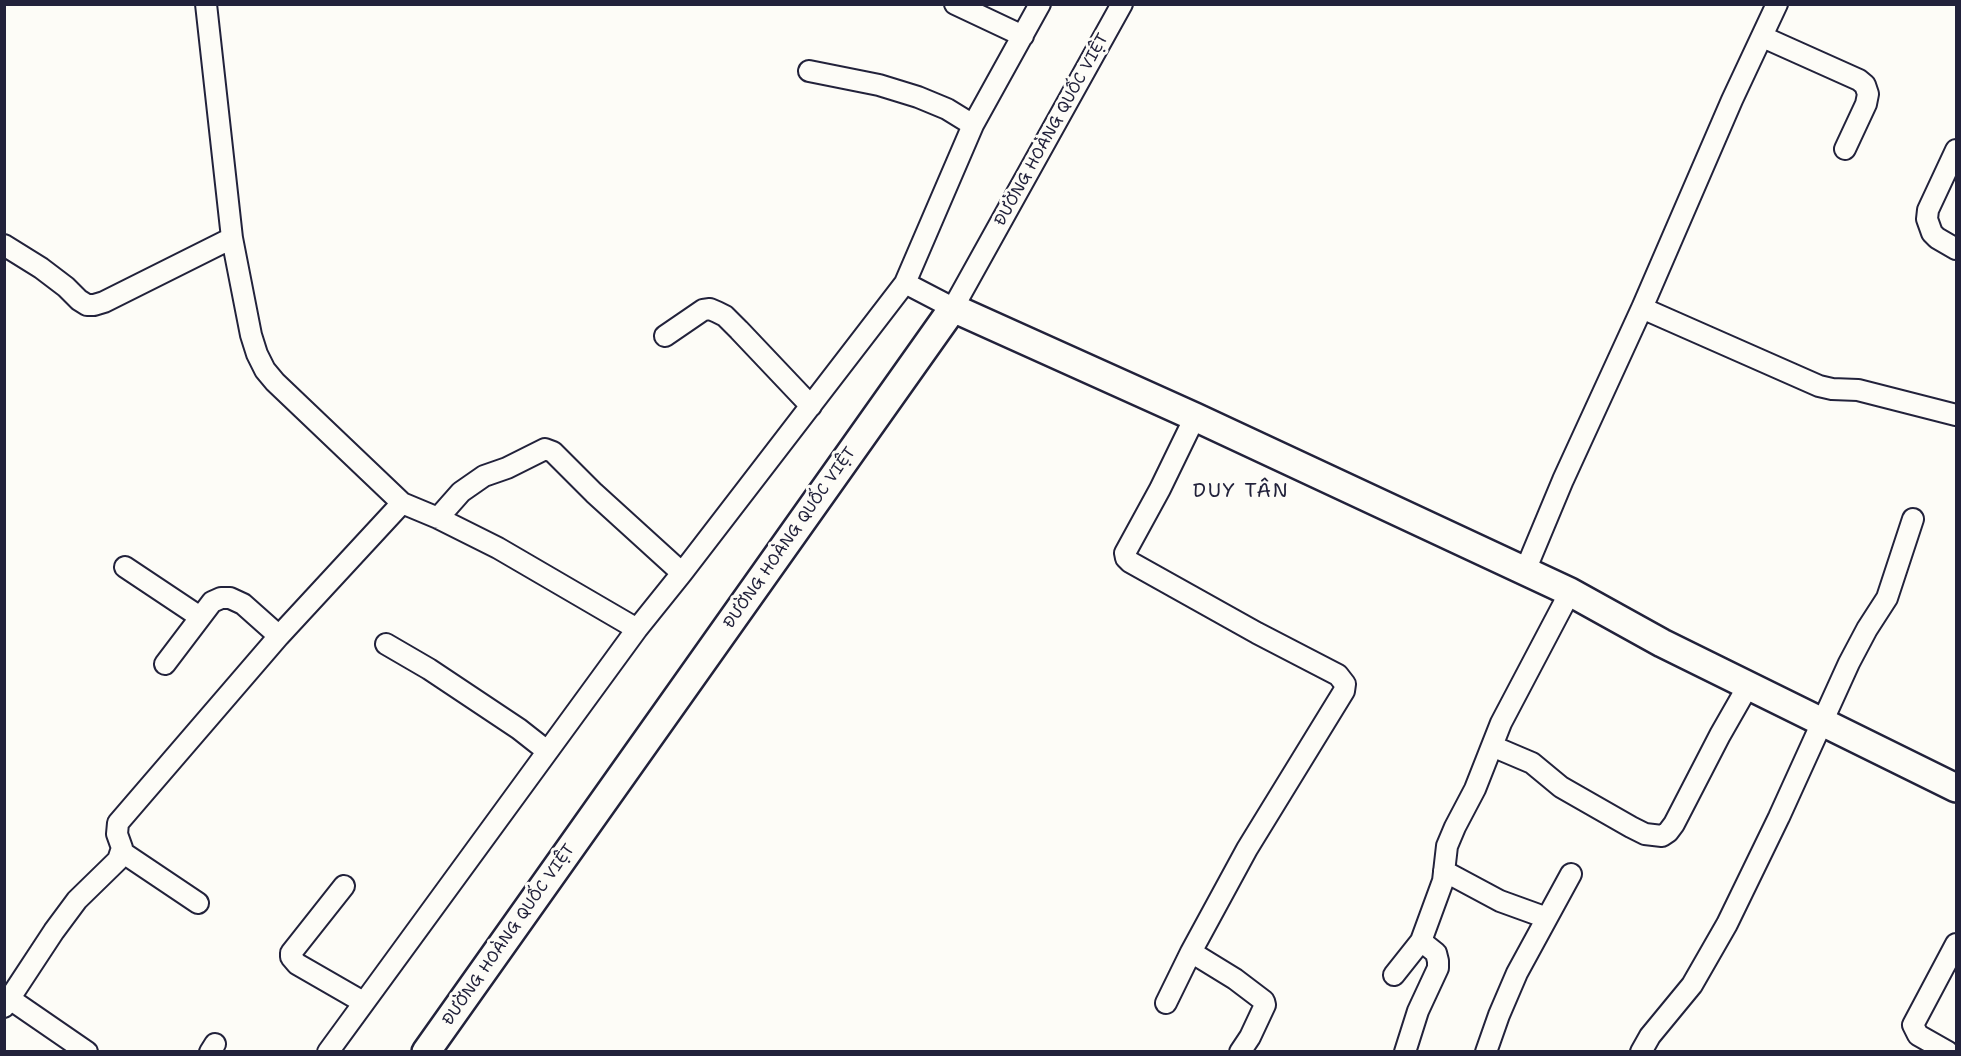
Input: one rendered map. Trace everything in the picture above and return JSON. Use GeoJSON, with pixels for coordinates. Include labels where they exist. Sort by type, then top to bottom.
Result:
{"type":"FeatureCollection","features":[{"type":"Feature","properties":{"kind":"street"},"geometry":{"type":"LineString","coordinates":[[206,4],[232,238],[251,335],[265,370],[274,382],[402,503],[498,548],[637,629]]}},
{"type":"Feature","properties":{"kind":"street"},"geometry":{"type":"LineString","coordinates":[[955,4],[1023,36]]}},
{"type":"Feature","properties":{"kind":"street"},"geometry":{"type":"LineString","coordinates":[[328,1052],[637,629],[812,406],[911,286],[974,125],[1040,4]]}},
{"type":"Feature","properties":{"kind":"street","name":"ĐƯỜNG HOÀNG QUỐC VIỆT"},"geometry":{"type":"LineString","coordinates":[[426,1052],[946,304],[1122,4]]}},
{"type":"Feature","properties":{"kind":"street"},"geometry":{"type":"LineString","coordinates":[[1525,571],[1563,480],[1777,4]]}},
{"type":"Feature","properties":{"kind":"street"},"geometry":{"type":"LineString","coordinates":[[1762,36],[1859,80],[1865,86],[1868,94],[1866,104],[1845,148]]}},
{"type":"Feature","properties":{"kind":"street"},"geometry":{"type":"LineString","coordinates":[[809,71],[879,85],[918,97],[974,125]]}},
{"type":"Feature","properties":{"kind":"street"},"geometry":{"type":"LineString","coordinates":[[1956,150],[1928,210],[1927,219],[1932,233],[1956,249]]}},
{"type":"Feature","properties":{"kind":"street"},"geometry":{"type":"LineString","coordinates":[[4,245],[41,268],[66,287],[78,300],[94,305],[232,238]]}},
{"type":"Feature","properties":{"kind":"street"},"geometry":{"type":"LineString","coordinates":[[911,286],[1570,592],[1662,643],[1956,788]]}},
{"type":"Feature","properties":{"kind":"street"},"geometry":{"type":"LineString","coordinates":[[1642,308],[1819,386],[1857,390],[1956,415]]}},
{"type":"Feature","properties":{"kind":"street"},"geometry":{"type":"LineString","coordinates":[[665,336],[703,310],[710,309],[717,312],[732,323],[812,406]]}},
{"type":"Feature","properties":{"kind":"street"},"geometry":{"type":"LineString","coordinates":[[1166,1003],[1247,849],[1344,691],[1345,684],[1338,675],[1257,633],[1126,558],[1125,554],[1161,489],[1195,417]]}},
{"type":"Feature","properties":{"kind":"street"},"geometry":{"type":"LineString","coordinates":[[438,518],[461,492],[484,476],[507,468],[545,449],[553,452],[601,500],[682,573]]}},
{"type":"Feature","properties":{"kind":"street"},"geometry":{"type":"LineString","coordinates":[[87,1052],[7,1003],[72,906],[118,860],[122,848],[117,830],[118,823],[279,636],[402,503]]}},
{"type":"Feature","properties":{"kind":"street"},"geometry":{"type":"LineString","coordinates":[[1641,1052],[1650,1036],[1692,985],[1727,924],[1867,629],[1887,598],[1913,519]]}},
{"type":"Feature","properties":{"kind":"street"},"geometry":{"type":"LineString","coordinates":[[125,567],[201,617]]}},
{"type":"Feature","properties":{"kind":"street"},"geometry":{"type":"LineString","coordinates":[[1394,975],[1420,941],[1443,881],[1447,846],[1475,789],[1501,723],[1570,592]]}},
{"type":"Feature","properties":{"kind":"street"},"geometry":{"type":"LineString","coordinates":[[165,664],[212,602],[221,598],[230,598],[243,604],[279,636]]}},
{"type":"Feature","properties":{"kind":"street"},"geometry":{"type":"LineString","coordinates":[[386,644],[429,669],[510,723],[547,751]]}},
{"type":"Feature","properties":{"kind":"street"},"geometry":{"type":"LineString","coordinates":[[1492,746],[1532,763],[1561,787],[1631,827],[1645,834],[1662,836],[1674,824],[1748,686]]}},
{"type":"Feature","properties":{"kind":"street"},"geometry":{"type":"LineString","coordinates":[[122,852],[198,903]]}},
{"type":"Feature","properties":{"kind":"street"},"geometry":{"type":"LineString","coordinates":[[1444,871],[1500,901],[1546,918]]}},
{"type":"Feature","properties":{"kind":"street"},"geometry":{"type":"LineString","coordinates":[[1486,1052],[1517,973],[1571,874]]}},
{"type":"Feature","properties":{"kind":"street"},"geometry":{"type":"LineString","coordinates":[[344,885],[291,957],[297,964],[363,1002]]}},
{"type":"Feature","properties":{"kind":"street"},"geometry":{"type":"LineString","coordinates":[[1405,1052],[1418,1011],[1438,968],[1436,953],[1420,941]]}},
{"type":"Feature","properties":{"kind":"street"},"geometry":{"type":"LineString","coordinates":[[1948,1052],[1918,1035],[1913,1025],[1956,944]]}},
{"type":"Feature","properties":{"kind":"street"},"geometry":{"type":"LineString","coordinates":[[1191,952],[1235,979],[1264,1001],[1265,1005],[1250,1037],[1240,1052]]}},
{"type":"Feature","properties":{"kind":"district","name":"DUY TÂN"},"geometry":{"type":"Point","coordinates":[1241,492]}}]}
